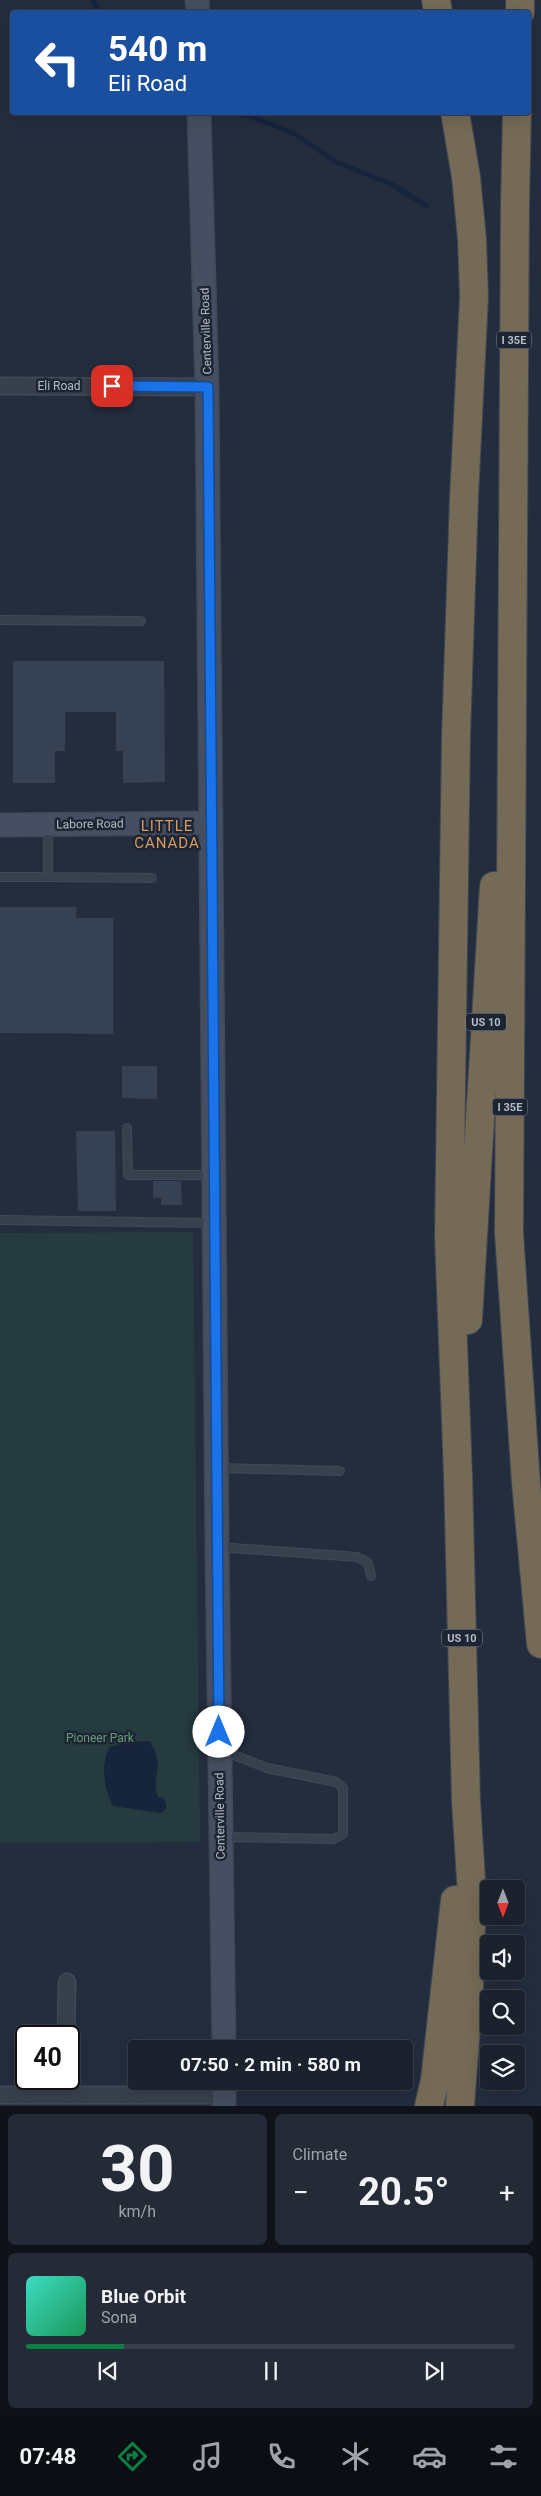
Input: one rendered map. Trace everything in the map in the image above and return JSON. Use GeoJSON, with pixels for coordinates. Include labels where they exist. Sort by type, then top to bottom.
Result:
{"type":"FeatureCollection","features":[{"type":"Feature","properties":{"kind":"highway"},"geometry":{"type":"LineString","coordinates":[[456,115],[466,177],[472,238],[474,297],[457,726],[450,1135],[449,1237],[458,1475]]}},
{"type":"Feature","properties":{"kind":"highway","name":"I 35E"},"geometry":{"type":"LineString","coordinates":[[517,115],[509,1234],[526,1483],[541,1644]]}},
{"type":"Feature","properties":{"kind":"highway","name":"US 10"},"geometry":{"type":"LineString","coordinates":[[460,2106],[469,1988],[472,1895],[466,1801],[458,1475],[514,568]]}},
{"type":"Feature","properties":{"kind":"highway"},"geometry":{"type":"LineString","coordinates":[[429,2106],[435,2080],[466,1801]]}},
{"type":"Feature","properties":{"kind":"street","name":"Centerville Road"},"geometry":{"type":"LineString","coordinates":[[199,115],[208,387],[216,1468],[224,2040]]}},
{"type":"Feature","properties":{"kind":"street","name":"Eli Road"},"geometry":{"type":"LineString","coordinates":[[0,386],[208,387]]}},
{"type":"Feature","properties":{"kind":"street","name":"Labore Road"},"geometry":{"type":"LineString","coordinates":[[0,825],[211,823]]}},
{"type":"Feature","properties":{"kind":"street"},"geometry":{"type":"LineString","coordinates":[[66,1982],[66,2025]]}},
{"type":"Feature","properties":{"kind":"street"},"geometry":{"type":"LineString","coordinates":[[80,2088],[224,2094]]}},
{"type":"Feature","properties":{"kind":"street"},"geometry":{"type":"LineString","coordinates":[[0,2095],[41,2090]]}},
{"type":"Feature","properties":{"kind":"lane"},"geometry":{"type":"LineString","coordinates":[[0,620],[141,621]]}},
{"type":"Feature","properties":{"kind":"lane"},"geometry":{"type":"LineString","coordinates":[[48,825],[48,877]]}},
{"type":"Feature","properties":{"kind":"lane"},"geometry":{"type":"LineString","coordinates":[[0,877],[152,878]]}},
{"type":"Feature","properties":{"kind":"lane"},"geometry":{"type":"LineString","coordinates":[[128,1128],[128,1175],[214,1174]]}},
{"type":"Feature","properties":{"kind":"lane"},"geometry":{"type":"LineString","coordinates":[[0,1220],[215,1223]]}},
{"type":"Feature","properties":{"kind":"lane"},"geometry":{"type":"LineString","coordinates":[[216,1468],[340,1471]]}},
{"type":"Feature","properties":{"kind":"lane"},"geometry":{"type":"LineString","coordinates":[[217,1547],[357,1557],[368,1563],[371,1576]]}},
{"type":"Feature","properties":{"kind":"lane"},"geometry":{"type":"LineString","coordinates":[[219,1749],[267,1768],[336,1782],[342,1788],[342,1834],[334,1839],[220,1837]]}},
{"type":"Feature","properties":{"kind":"green space","name":"Pioneer Park"},"geometry":{"type":"Polygon","coordinates":[[[193,1232],[200,1842],[0,1843],[0,1233],[193,1232]]]}},
{"type":"Feature","properties":{"kind":"water"},"geometry":{"type":"Polygon","coordinates":[[[149,1741],[157,1758],[158,1765],[155,1783],[158,1797],[163,1798],[166,1803],[166,1809],[161,1813],[113,1806],[107,1792],[104,1776],[105,1761],[110,1747],[129,1742],[149,1741]]]}},
{"type":"Feature","properties":{"kind":"building"},"geometry":{"type":"Polygon","coordinates":[[[13,661],[164,661],[165,782],[123,783],[123,751],[116,751],[116,712],[65,712],[65,751],[55,751],[55,783],[13,783],[13,661]]]}},
{"type":"Feature","properties":{"kind":"building"},"geometry":{"type":"Polygon","coordinates":[[[0,907],[77,907],[76,918],[113,918],[113,1034],[0,1033],[0,907]]]}},
{"type":"Feature","properties":{"kind":"building"},"geometry":{"type":"Polygon","coordinates":[[[122,1066],[157,1066],[157,1099],[122,1098],[122,1066]]]}},
{"type":"Feature","properties":{"kind":"building"},"geometry":{"type":"Polygon","coordinates":[[[76,1131],[115,1131],[116,1211],[78,1211],[76,1131]]]}},
{"type":"Feature","properties":{"kind":"building"},"geometry":{"type":"Polygon","coordinates":[[[153,1181],[181,1181],[182,1205],[161,1205],[161,1198],[153,1198],[153,1181]]]}},
{"type":"Feature","properties":{"kind":"waterway"},"geometry":{"type":"LineString","coordinates":[[93,0],[98,10]]}},
{"type":"Feature","properties":{"kind":"waterway"},"geometry":{"type":"LineString","coordinates":[[246,115],[295,134],[336,162],[391,184],[427,206]]}},
{"type":"Feature","properties":{"kind":"district","name":"LITTLE CANADA"},"geometry":{"type":"Point","coordinates":[167,834]}},
{"type":"Feature","properties":{"kind":"route"},"geometry":{"type":"LineString","coordinates":[[112,386],[208,387],[219,1732]]}}]}
